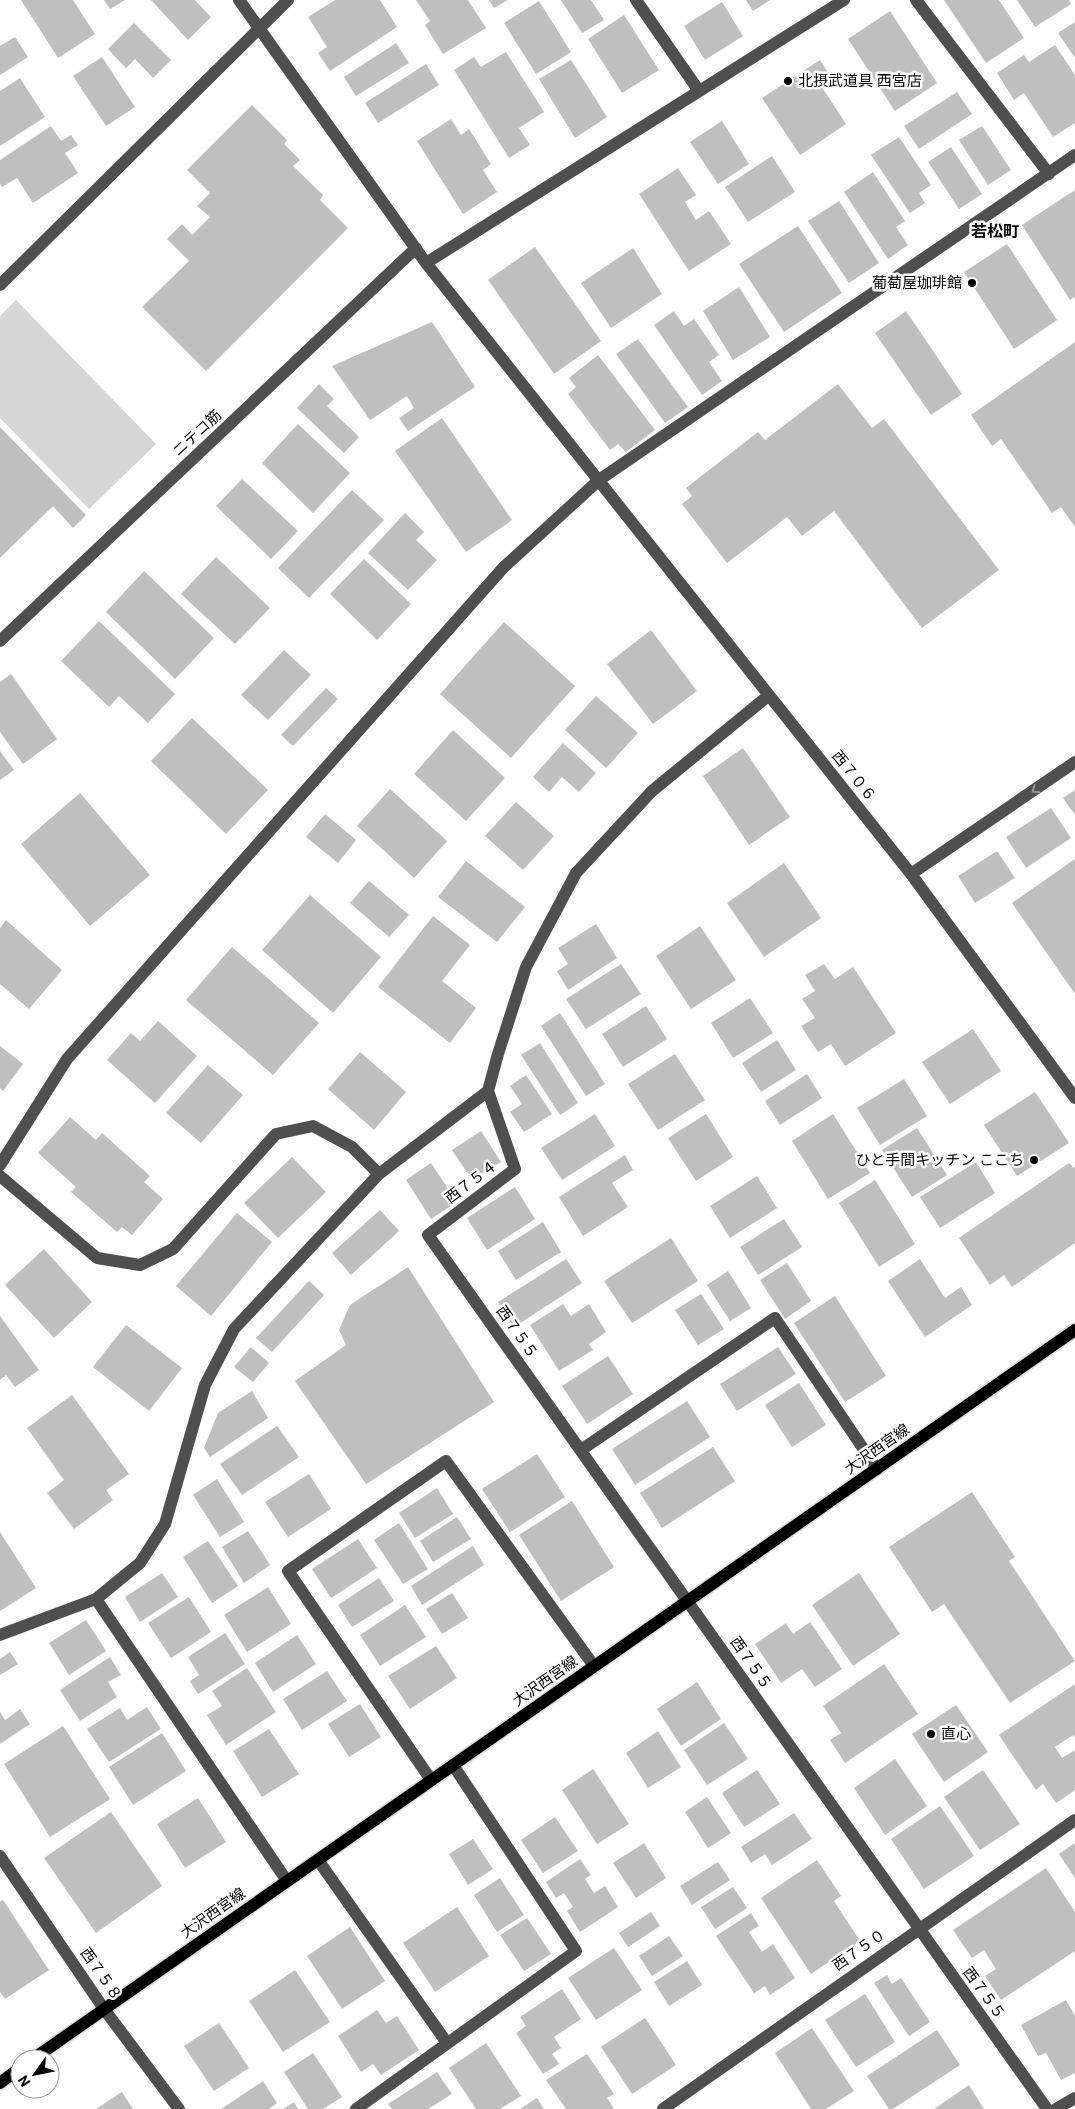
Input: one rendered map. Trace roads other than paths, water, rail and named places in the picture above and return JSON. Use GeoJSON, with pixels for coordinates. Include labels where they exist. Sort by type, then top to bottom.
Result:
{"type":"FeatureCollection","features":[{"type":"Feature","properties":{"kind":"main road","name":"大沢西宮線"},"geometry":{"type":"LineString","coordinates":[[47,2049],[1075,1330]]}},
{"type":"Feature","properties":{"kind":"street","name":"西７０６"},"geometry":{"type":"LineString","coordinates":[[239,0],[426,263],[911,874],[1075,1098]]}},
{"type":"Feature","properties":{"kind":"street"},"geometry":{"type":"LineString","coordinates":[[0,285],[288,0]]}},
{"type":"Feature","properties":{"kind":"street"},"geometry":{"type":"LineString","coordinates":[[636,0],[699,91]]}},
{"type":"Feature","properties":{"kind":"street"},"geometry":{"type":"LineString","coordinates":[[426,263],[844,0]]}},
{"type":"Feature","properties":{"kind":"street"},"geometry":{"type":"LineString","coordinates":[[916,0],[1049,174]]}},
{"type":"Feature","properties":{"kind":"street"},"geometry":{"type":"LineString","coordinates":[[0,1165],[67,1059],[503,568],[599,480],[1075,155]]}},
{"type":"Feature","properties":{"kind":"street","name":"ニテコ筋"},"geometry":{"type":"LineString","coordinates":[[2,636],[416,248]]}},
{"type":"Feature","properties":{"kind":"street"},"geometry":{"type":"LineString","coordinates":[[0,1635],[96,1599],[140,1563],[165,1524],[205,1385],[234,1329],[379,1174],[488,1091],[526,967],[576,873],[652,791],[768,696]]}},
{"type":"Feature","properties":{"kind":"street"},"geometry":{"type":"LineString","coordinates":[[911,874],[1075,762]]}},
{"type":"Feature","properties":{"kind":"street","name":"西７５４"},"geometry":{"type":"LineString","coordinates":[[428,1235],[515,1169],[488,1091]]}},
{"type":"Feature","properties":{"kind":"street"},"geometry":{"type":"LineString","coordinates":[[0,1176],[97,1258],[140,1265],[173,1249],[276,1134],[313,1126],[352,1147],[379,1174]]}},
{"type":"Feature","properties":{"kind":"street","name":"西７５５"},"geometry":{"type":"LineString","coordinates":[[428,1235],[1047,2109]]}},
{"type":"Feature","properties":{"kind":"street"},"geometry":{"type":"LineString","coordinates":[[581,1450],[774,1318],[877,1469]]}},
{"type":"Feature","properties":{"kind":"street"},"geometry":{"type":"LineString","coordinates":[[431,1780],[288,1571],[446,1461],[594,1666]]}},
{"type":"Feature","properties":{"kind":"street"},"geometry":{"type":"LineString","coordinates":[[96,1599],[287,1881]]}},
{"type":"Feature","properties":{"kind":"street"},"geometry":{"type":"LineString","coordinates":[[356,2109],[576,1951],[453,1765]]}},
{"type":"Feature","properties":{"kind":"street","name":"西７５０"},"geometry":{"type":"LineString","coordinates":[[663,2109],[1075,1820]]}},
{"type":"Feature","properties":{"kind":"street","name":"西７５８"},"geometry":{"type":"LineString","coordinates":[[0,1856],[5,1874],[179,2109]]}},
{"type":"Feature","properties":{"kind":"street"},"geometry":{"type":"LineString","coordinates":[[318,1860],[447,2043]]}},
{"type":"Feature","properties":{"kind":"street"},"geometry":{"type":"LineString","coordinates":[[1056,2109],[1075,2098]]}},
{"type":"Feature","properties":{"kind":"place","name":"北摂武道具 西宮店"},"geometry":{"type":"Point","coordinates":[788,81]}},
{"type":"Feature","properties":{"kind":"place","name":"葡萄屋珈琲館"},"geometry":{"type":"Point","coordinates":[972,283]}},
{"type":"Feature","properties":{"kind":"place","name":"ひと手間キッチン ここち"},"geometry":{"type":"Point","coordinates":[1034,1160]}},
{"type":"Feature","properties":{"kind":"place","name":"直心"},"geometry":{"type":"Point","coordinates":[931,1734]}},
{"type":"Feature","properties":{"kind":"district","name":"若松町"},"geometry":{"type":"Point","coordinates":[995,231]}}]}
